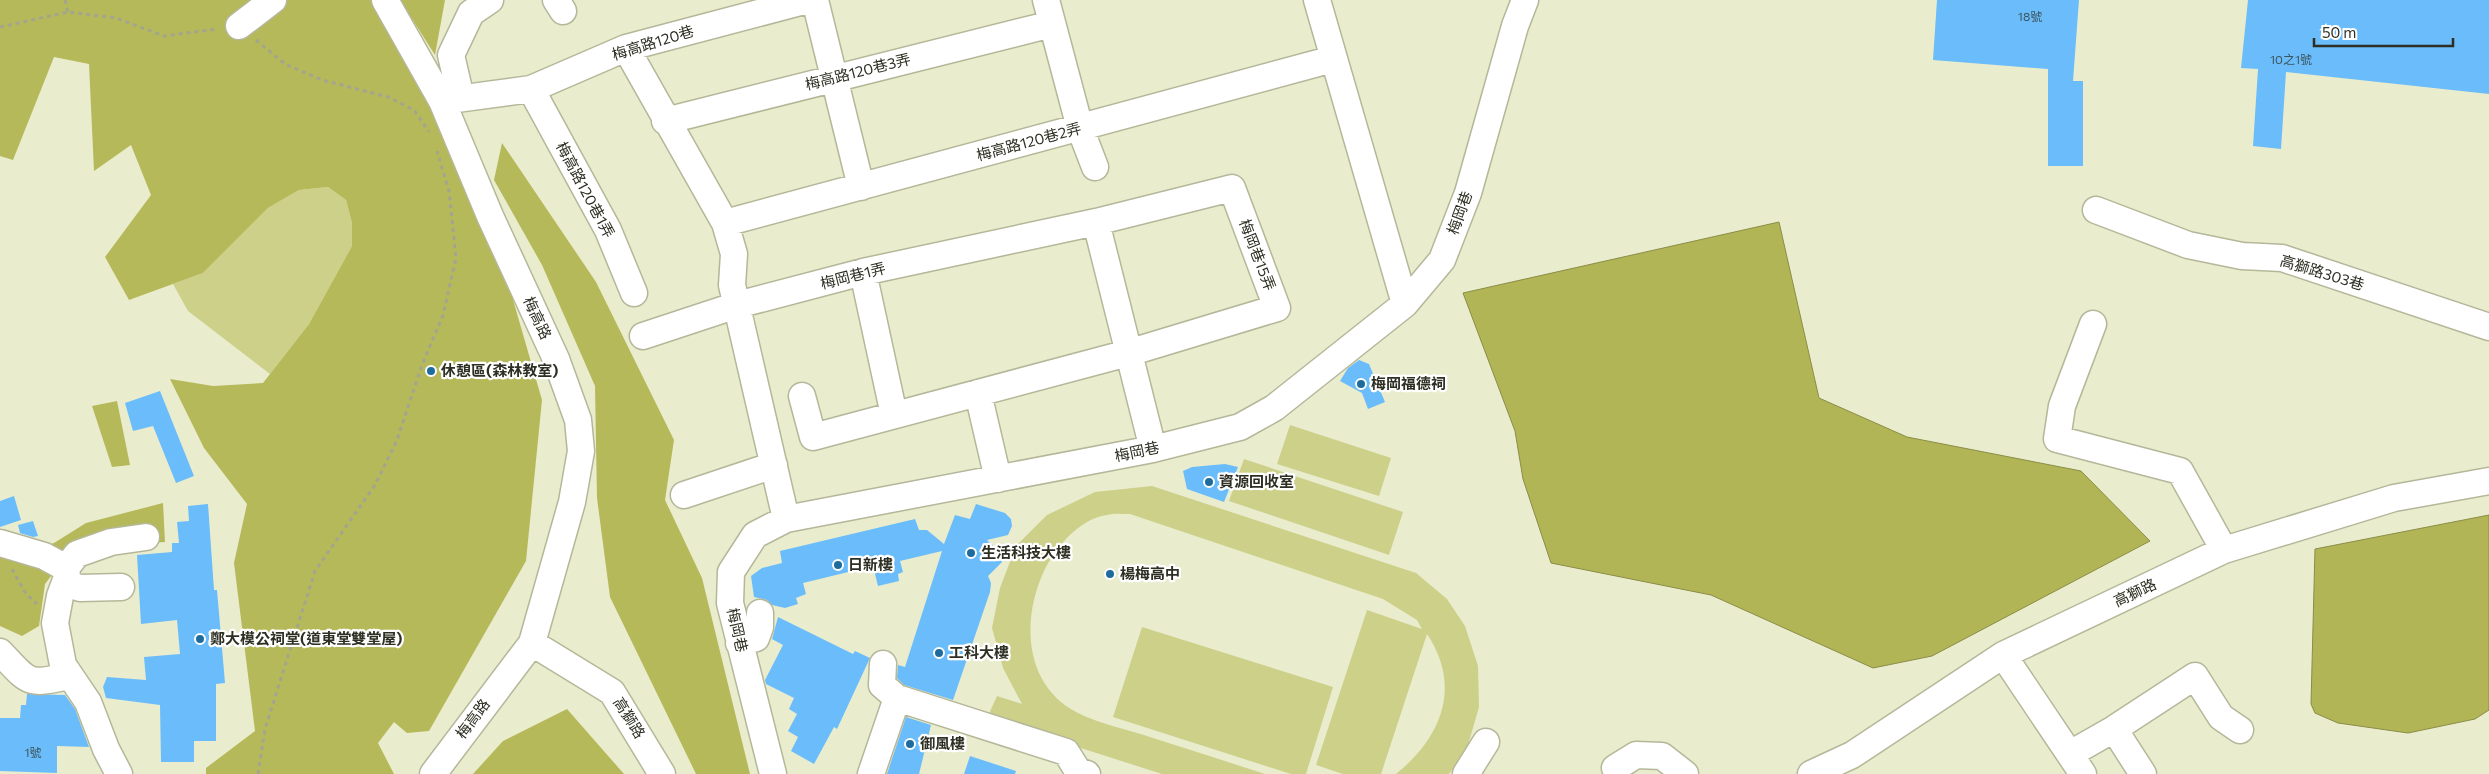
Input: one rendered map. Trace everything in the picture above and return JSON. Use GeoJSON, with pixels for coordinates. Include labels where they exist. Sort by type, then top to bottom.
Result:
{"type":"FeatureCollection","features":[{"type":"Feature","properties":{"kind":"street"},"geometry":{"type":"LineString","coordinates":[[239,26],[273,0]]}},
{"type":"Feature","properties":{"kind":"street","name":"梅高路"},"geometry":{"type":"LineString","coordinates":[[385,0],[451,100],[490,216],[556,359],[578,420],[581,451],[572,502],[532,643],[433,774]]}},
{"type":"Feature","properties":{"kind":"street"},"geometry":{"type":"LineString","coordinates":[[451,100],[451,55],[471,13],[490,0]]}},
{"type":"Feature","properties":{"kind":"street","name":"梅高路120巷"},"geometry":{"type":"LineString","coordinates":[[451,100],[532,89],[626,48],[808,0]]}},
{"type":"Feature","properties":{"kind":"street"},"geometry":{"type":"LineString","coordinates":[[815,0],[861,187]]}},
{"type":"Feature","properties":{"kind":"street"},"geometry":{"type":"LineString","coordinates":[[1317,0],[1405,304]]}},
{"type":"Feature","properties":{"kind":"street","name":"梅岡巷"},"geometry":{"type":"LineString","coordinates":[[772,774],[730,603],[731,572],[754,535],[786,519],[1153,449],[1240,427],[1274,408],[1405,304],[1442,260],[1468,193],[1515,26],[1525,0]]}},
{"type":"Feature","properties":{"kind":"street"},"geometry":{"type":"LineString","coordinates":[[1049,12],[1080,128],[1094,167]]}},
{"type":"Feature","properties":{"kind":"street","name":"梅高路120巷3弄"},"geometry":{"type":"LineString","coordinates":[[665,120],[834,78],[1049,12]]}},
{"type":"Feature","properties":{"kind":"street"},"geometry":{"type":"LineString","coordinates":[[626,48],[665,120],[725,223],[734,254],[732,285],[786,519]]}},
{"type":"Feature","properties":{"kind":"street","name":"梅高路120巷2弄"},"geometry":{"type":"LineString","coordinates":[[725,223],[1333,59]]}},
{"type":"Feature","properties":{"kind":"street","name":"梅高路120巷1弄"},"geometry":{"type":"LineString","coordinates":[[532,89],[608,230],[634,293]]}},
{"type":"Feature","properties":{"kind":"street","name":"梅岡巷15弄"},"geometry":{"type":"LineString","coordinates":[[802,396],[813,437],[1128,353],[1277,308],[1232,188],[1096,222],[970,249]]}},
{"type":"Feature","properties":{"kind":"street","name":"高獅路303巷"},"geometry":{"type":"LineString","coordinates":[[2096,210],[2188,245],[2242,256],[2282,258],[2489,327]]}},
{"type":"Feature","properties":{"kind":"street"},"geometry":{"type":"LineString","coordinates":[[1096,222],[1153,449]]}},
{"type":"Feature","properties":{"kind":"street","name":"梅岡巷1弄"},"geometry":{"type":"LineString","coordinates":[[643,336],[737,305],[863,272],[970,249]]}},
{"type":"Feature","properties":{"kind":"street"},"geometry":{"type":"LineString","coordinates":[[863,272],[894,415]]}},
{"type":"Feature","properties":{"kind":"street"},"geometry":{"type":"LineString","coordinates":[[2094,324],[2062,406],[2057,439],[2180,471],[2224,550]]}},
{"type":"Feature","properties":{"kind":"street"},"geometry":{"type":"LineString","coordinates":[[978,393],[998,479]]}},
{"type":"Feature","properties":{"kind":"street"},"geometry":{"type":"LineString","coordinates":[[684,495],[774,465]]}},
{"type":"Feature","properties":{"kind":"street","name":"高獅路"},"geometry":{"type":"LineString","coordinates":[[1811,774],[1852,755],[2002,655],[2224,550],[2394,498],[2489,481]]}},
{"type":"Feature","properties":{"kind":"street"},"geometry":{"type":"LineString","coordinates":[[119,774],[106,749],[88,702],[68,676],[63,665],[55,623],[66,576],[77,554],[111,542],[146,538]]}},
{"type":"Feature","properties":{"kind":"street"},"geometry":{"type":"LineString","coordinates":[[4,552],[44,556],[80,588],[121,587]]}},
{"type":"Feature","properties":{"kind":"street"},"geometry":{"type":"LineString","coordinates":[[739,643],[756,638],[760,627],[760,613]]}},
{"type":"Feature","properties":{"kind":"street","name":"高獅路"},"geometry":{"type":"LineString","coordinates":[[532,643],[612,692],[662,774]]}},
{"type":"Feature","properties":{"kind":"street"},"geometry":{"type":"LineString","coordinates":[[0,652],[25,678],[40,682],[68,676]]}},
{"type":"Feature","properties":{"kind":"street"},"geometry":{"type":"LineString","coordinates":[[2002,655],[2077,764],[2114,729],[2194,676],[2221,717],[2240,730]]}},
{"type":"Feature","properties":{"kind":"street"},"geometry":{"type":"LineString","coordinates":[[883,664],[882,685],[897,698],[1066,752],[1078,771],[1086,774]]}},
{"type":"Feature","properties":{"kind":"street"},"geometry":{"type":"LineString","coordinates":[[871,774],[897,698]]}},
{"type":"Feature","properties":{"kind":"street"},"geometry":{"type":"LineString","coordinates":[[2114,729],[2143,774]]}},
{"type":"Feature","properties":{"kind":"street"},"geometry":{"type":"LineString","coordinates":[[1466,774],[1486,742]]}},
{"type":"Feature","properties":{"kind":"street"},"geometry":{"type":"LineString","coordinates":[[1615,768],[1636,755],[1662,756],[1685,774]]}},
{"type":"Feature","properties":{"kind":"path"},"geometry":{"type":"LineString","coordinates":[[65,0],[68,12]]}},
{"type":"Feature","properties":{"kind":"path"},"geometry":{"type":"LineString","coordinates":[[0,27],[68,12],[116,18],[164,36],[239,26],[285,64],[322,80],[388,97],[414,110],[432,135]]}},
{"type":"Feature","properties":{"kind":"path"},"geometry":{"type":"LineString","coordinates":[[258,774],[265,728],[315,571],[375,485],[397,440],[422,365],[443,315],[456,258],[450,191],[436,149]]}},
{"type":"Feature","properties":{"kind":"path"},"geometry":{"type":"LineString","coordinates":[[4,552],[26,594],[43,611],[57,613]]}},
{"type":"Feature","properties":{"kind":"green space"},"geometry":{"type":"Polygon","coordinates":[[[328,187],[346,200],[352,223],[352,246],[309,324],[270,374],[188,311],[173,284],[203,273],[268,208],[299,190],[328,187]]]}},
{"type":"Feature","properties":{"kind":"green space"},"geometry":{"type":"Polygon","coordinates":[[[1290,425],[1391,458],[1379,496],[1277,464],[1290,425]]]}},
{"type":"Feature","properties":{"kind":"green space"},"geometry":{"type":"Polygon","coordinates":[[[1244,459],[1403,512],[1389,555],[1229,501],[1244,459]]]}},
{"type":"Feature","properties":{"kind":"green space"},"geometry":{"type":"Polygon","coordinates":[[[1152,486],[1416,573],[1447,599],[1465,626],[1478,666],[1479,707],[1466,752],[1449,774],[1396,774],[1425,744],[1442,710],[1445,691],[1443,673],[1438,653],[1427,634],[1381,774],[1343,774],[1316,765],[1367,610],[1422,629],[1417,620],[1383,599],[1130,514],[1110,514],[1087,522],[1062,544],[1049,562],[1037,590],[1032,610],[1030,630],[1032,650],[1037,669],[1047,686],[1060,701],[1078,713],[1105,724],[1265,774],[1162,774],[987,718],[997,696],[1022,704],[1003,668],[992,628],[1000,588],[1016,546],[1047,515],[1095,492],[1152,486]]]}},
{"type":"Feature","properties":{"kind":"green space"},"geometry":{"type":"Polygon","coordinates":[[[1142,627],[1333,687],[1306,774],[1291,774],[1113,717],[1142,627]]]}},
{"type":"Feature","properties":{"kind":"shaded area"},"geometry":{"type":"Polygon","coordinates":[[[0,0],[379,0],[396,29],[507,279],[542,400],[526,561],[429,731],[407,733],[394,722],[378,743],[394,774],[206,774],[206,768],[255,731],[234,563],[247,504],[204,448],[170,379],[213,386],[263,383],[309,324],[352,246],[352,223],[346,200],[328,187],[299,190],[268,208],[203,273],[129,300],[105,257],[151,195],[131,145],[94,171],[89,64],[54,57],[13,160],[0,156],[0,0]]]}},
{"type":"Feature","properties":{"kind":"shaded area"},"geometry":{"type":"Polygon","coordinates":[[[400,0],[445,0],[435,55],[400,0]]]}},
{"type":"Feature","properties":{"kind":"shaded area"},"geometry":{"type":"Polygon","coordinates":[[[502,143],[596,282],[674,440],[665,500],[702,578],[750,774],[696,774],[610,597],[597,498],[595,386],[542,265],[494,180],[502,143]]]}},
{"type":"Feature","properties":{"kind":"shaded area"},"geometry":{"type":"Polygon","coordinates":[[[1779,222],[1819,398],[1907,437],[2081,471],[2150,541],[1932,656],[1873,668],[1711,595],[1551,563],[1523,479],[1515,431],[1463,293],[1779,222]]]}},
{"type":"Feature","properties":{"kind":"shaded area"},"geometry":{"type":"Polygon","coordinates":[[[117,401],[130,465],[112,467],[92,406],[117,401]]]}},
{"type":"Feature","properties":{"kind":"shaded area"},"geometry":{"type":"Polygon","coordinates":[[[163,503],[165,542],[127,544],[76,543],[45,584],[39,626],[22,636],[0,626],[0,551],[13,553],[54,543],[86,523],[163,503]]]}},
{"type":"Feature","properties":{"kind":"shaded area"},"geometry":{"type":"Polygon","coordinates":[[[2489,515],[2489,710],[2475,719],[2408,733],[2338,723],[2315,713],[2311,704],[2315,549],[2489,515]]]}},
{"type":"Feature","properties":{"kind":"shaded area"},"geometry":{"type":"Polygon","coordinates":[[[567,709],[624,774],[473,774],[503,741],[567,709]]]}},
{"type":"Feature","properties":{"kind":"building"},"geometry":{"type":"Polygon","coordinates":[[[1937,0],[2079,0],[2073,81],[2083,81],[2083,166],[2048,166],[2048,69],[1933,60],[1937,0]]]}},
{"type":"Feature","properties":{"kind":"building"},"geometry":{"type":"Polygon","coordinates":[[[2248,0],[2489,0],[2489,94],[2286,72],[2281,149],[2253,146],[2258,69],[2241,68],[2248,0]]]}},
{"type":"Feature","properties":{"kind":"building","name":"梅岡福德祠"},"geometry":{"type":"Polygon","coordinates":[[[1359,360],[1369,364],[1385,402],[1368,409],[1362,393],[1340,381],[1348,368],[1359,360]]]}},
{"type":"Feature","properties":{"kind":"building"},"geometry":{"type":"Polygon","coordinates":[[[160,391],[194,476],[176,483],[153,426],[133,431],[125,403],[160,391]]]}},
{"type":"Feature","properties":{"kind":"building","name":"資源回收室"},"geometry":{"type":"Polygon","coordinates":[[[1225,464],[1238,467],[1224,502],[1187,489],[1183,471],[1192,467],[1225,464]]]}},
{"type":"Feature","properties":{"kind":"building"},"geometry":{"type":"Polygon","coordinates":[[[14,496],[21,520],[0,527],[0,501],[14,496]]]}},
{"type":"Feature","properties":{"kind":"building"},"geometry":{"type":"Polygon","coordinates":[[[208,504],[214,590],[217,590],[225,683],[216,684],[216,741],[194,741],[194,762],[161,762],[160,705],[106,698],[103,687],[107,677],[146,680],[144,657],[180,654],[177,620],[141,624],[137,555],[172,552],[172,543],[179,543],[177,522],[189,521],[188,506],[208,504]]]}},
{"type":"Feature","properties":{"kind":"building"},"geometry":{"type":"Polygon","coordinates":[[[976,504],[1005,513],[1011,519],[1012,526],[1008,535],[987,540],[1003,555],[1002,562],[988,576],[991,583],[990,592],[953,700],[904,685],[897,678],[898,665],[905,667],[942,551],[900,561],[903,572],[898,574],[899,581],[878,586],[873,566],[803,583],[806,594],[796,598],[798,604],[785,608],[772,605],[767,600],[754,597],[751,576],[762,568],[782,563],[780,551],[915,519],[919,530],[927,530],[944,544],[955,515],[970,519],[976,504]]]}},
{"type":"Feature","properties":{"kind":"building"},"geometry":{"type":"Polygon","coordinates":[[[33,521],[38,536],[33,537],[20,533],[18,525],[33,521]]]}},
{"type":"Feature","properties":{"kind":"building"},"geometry":{"type":"Polygon","coordinates":[[[778,617],[853,654],[855,651],[870,658],[837,729],[834,727],[814,764],[791,751],[798,737],[788,731],[797,714],[789,709],[794,698],[766,684],[765,680],[783,645],[772,639],[778,617]]]}},
{"type":"Feature","properties":{"kind":"building"},"geometry":{"type":"Polygon","coordinates":[[[27,694],[65,695],[75,709],[89,747],[57,746],[57,773],[0,771],[0,718],[20,718],[21,705],[26,705],[27,694]]]}},
{"type":"Feature","properties":{"kind":"building","name":"御風樓"},"geometry":{"type":"Polygon","coordinates":[[[906,717],[931,725],[919,774],[887,774],[906,717]]]}},
{"type":"Feature","properties":{"kind":"building"},"geometry":{"type":"Polygon","coordinates":[[[970,756],[1016,771],[1015,774],[964,774],[970,756]]]}},
{"type":"Feature","properties":{"kind":"place","name":"休憩區(森林教室)"},"geometry":{"type":"Point","coordinates":[431,371]}},
{"type":"Feature","properties":{"kind":"place","name":"梅岡福德祠"},"geometry":{"type":"Point","coordinates":[1361,384]}},
{"type":"Feature","properties":{"kind":"place","name":"資源回收室"},"geometry":{"type":"Point","coordinates":[1209,482]}},
{"type":"Feature","properties":{"kind":"place","name":"生活科技大樓"},"geometry":{"type":"Point","coordinates":[971,553]}},
{"type":"Feature","properties":{"kind":"place","name":"日新樓"},"geometry":{"type":"Point","coordinates":[838,565]}},
{"type":"Feature","properties":{"kind":"place","name":"楊梅高中"},"geometry":{"type":"Point","coordinates":[1110,574]}},
{"type":"Feature","properties":{"kind":"place","name":"鄭大模公祠堂(道東堂雙堂屋)"},"geometry":{"type":"Point","coordinates":[200,639]}},
{"type":"Feature","properties":{"kind":"place","name":"工科大樓"},"geometry":{"type":"Point","coordinates":[939,653]}},
{"type":"Feature","properties":{"kind":"place","name":"御風樓"},"geometry":{"type":"Point","coordinates":[910,744]}}]}
